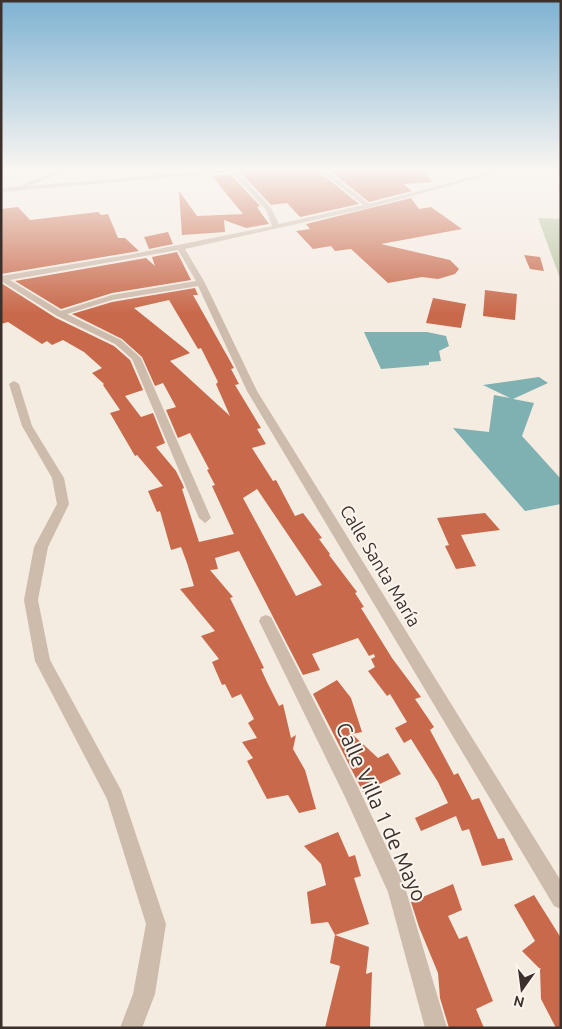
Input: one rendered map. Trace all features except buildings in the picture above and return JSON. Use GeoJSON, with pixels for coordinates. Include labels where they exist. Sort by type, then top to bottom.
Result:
{"type":"FeatureCollection","features":[{"type":"Feature","properties":{"kind":"street"},"geometry":{"type":"LineString","coordinates":[[272,218],[276,228]]}},
{"type":"Feature","properties":{"kind":"street"},"geometry":{"type":"LineString","coordinates":[[2,279],[180,247],[318,218]]}},
{"type":"Feature","properties":{"kind":"street","name":"Calle Santa María"},"geometry":{"type":"LineString","coordinates":[[180,247],[201,283],[252,391],[561,899]]}},
{"type":"Feature","properties":{"kind":"street"},"geometry":{"type":"LineString","coordinates":[[2,279],[61,314],[118,342],[136,358],[205,518]]}},
{"type":"Feature","properties":{"kind":"street"},"geometry":{"type":"LineString","coordinates":[[61,314],[74,308],[133,294],[201,283]]}},
{"type":"Feature","properties":{"kind":"street"},"geometry":{"type":"LineString","coordinates":[[14,384],[27,426],[58,478],[62,504],[41,547],[31,600],[43,661],[115,796],[156,924],[144,994],[131,1028]]}},
{"type":"Feature","properties":{"kind":"street","name":"Calle Villa 1 de Mayo"},"geometry":{"type":"LineString","coordinates":[[266,621],[352,793],[397,891],[436,1028]]}},
{"type":"Feature","properties":{"kind":"green space"},"geometry":{"type":"Polygon","coordinates":[[[538,218],[561,219],[561,281],[538,218]]]}},
{"type":"Feature","properties":{"kind":"water"},"geometry":{"type":"Polygon","coordinates":[[[364,332],[427,332],[446,336],[449,346],[439,351],[441,361],[429,362],[429,365],[381,369],[364,332]]]}},
{"type":"Feature","properties":{"kind":"water"},"geometry":{"type":"Polygon","coordinates":[[[539,377],[548,383],[513,399],[534,403],[522,436],[561,479],[561,504],[525,511],[453,428],[489,432],[494,395],[510,398],[483,385],[539,377]]]}}]}
